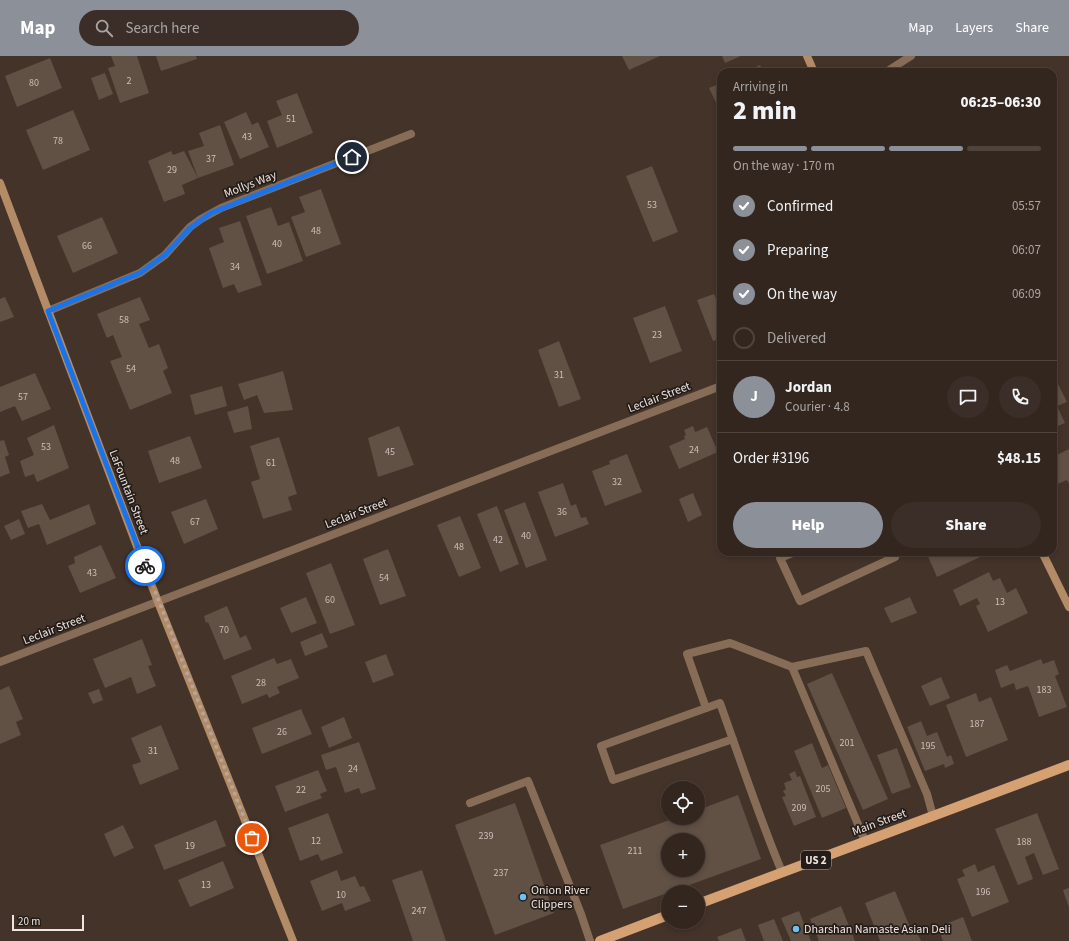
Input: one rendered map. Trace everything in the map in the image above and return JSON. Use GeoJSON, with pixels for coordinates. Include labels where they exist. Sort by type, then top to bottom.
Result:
{"type":"FeatureCollection","features":[{"type":"Feature","properties":{"kind":"main road","name":"Main Street"},"geometry":{"type":"LineString","coordinates":[[705,901],[1069,765]]}},
{"type":"Feature","properties":{"kind":"main road"},"geometry":{"type":"LineString","coordinates":[[600,941],[661,918]]}},
{"type":"Feature","properties":{"kind":"street"},"geometry":{"type":"LineString","coordinates":[[807,56],[812,68]]}},
{"type":"Feature","properties":{"kind":"street"},"geometry":{"type":"LineString","coordinates":[[892,68],[911,56]]}},
{"type":"Feature","properties":{"kind":"street","name":"Mollys Way"},"geometry":{"type":"LineString","coordinates":[[48,311],[140,273],[165,255],[190,228],[201,219],[216,211],[411,134]]}},
{"type":"Feature","properties":{"kind":"street","name":"LaFountain Street"},"geometry":{"type":"LineString","coordinates":[[0,183],[158,602],[293,941]]}},
{"type":"Feature","properties":{"kind":"street","name":"Leclair Street"},"geometry":{"type":"LineString","coordinates":[[0,662],[717,388]]}},
{"type":"Feature","properties":{"kind":"street"},"geometry":{"type":"LineString","coordinates":[[785,556],[780,558],[800,601],[895,556]]}},
{"type":"Feature","properties":{"kind":"street"},"geometry":{"type":"LineString","coordinates":[[1044,556],[1069,607]]}},
{"type":"Feature","properties":{"kind":"street"},"geometry":{"type":"LineString","coordinates":[[706,708],[687,654],[730,643],[792,667],[866,651],[927,794],[933,816]]}},
{"type":"Feature","properties":{"kind":"street"},"geometry":{"type":"LineString","coordinates":[[792,667],[865,841]]}},
{"type":"Feature","properties":{"kind":"street"},"geometry":{"type":"LineString","coordinates":[[733,739],[613,780],[601,746],[720,703],[782,872]]}},
{"type":"Feature","properties":{"kind":"street"},"geometry":{"type":"LineString","coordinates":[[470,803],[528,781],[581,914],[590,941]]}},
{"type":"Feature","properties":{"kind":"building"},"geometry":{"type":"Polygon","coordinates":[[[111,56],[137,56],[149,93],[120,103],[108,68],[115,66],[111,56]]]}},
{"type":"Feature","properties":{"kind":"building"},"geometry":{"type":"Polygon","coordinates":[[[156,56],[196,56],[197,59],[161,71],[156,56]]]}},
{"type":"Feature","properties":{"kind":"building"},"geometry":{"type":"Polygon","coordinates":[[[622,56],[660,56],[629,70],[622,56]]]}},
{"type":"Feature","properties":{"kind":"building"},"geometry":{"type":"Polygon","coordinates":[[[722,56],[741,56],[725,63],[722,56]]]}},
{"type":"Feature","properties":{"kind":"building"},"geometry":{"type":"Polygon","coordinates":[[[50,58],[62,88],[17,107],[5,76],[50,58]]]}},
{"type":"Feature","properties":{"kind":"building"},"geometry":{"type":"Polygon","coordinates":[[[760,65],[762,68],[753,68],[760,65]]]}},
{"type":"Feature","properties":{"kind":"building"},"geometry":{"type":"Polygon","coordinates":[[[105,73],[113,94],[99,100],[91,78],[105,73]]]}},
{"type":"Feature","properties":{"kind":"building"},"geometry":{"type":"Polygon","coordinates":[[[717,85],[717,105],[709,88],[717,85]]]}},
{"type":"Feature","properties":{"kind":"building"},"geometry":{"type":"Polygon","coordinates":[[[297,93],[313,133],[277,148],[267,121],[282,115],[276,101],[297,93]]]}},
{"type":"Feature","properties":{"kind":"building"},"geometry":{"type":"Polygon","coordinates":[[[73,110],[90,150],[43,170],[26,130],[73,110]]]}},
{"type":"Feature","properties":{"kind":"building"},"geometry":{"type":"Polygon","coordinates":[[[246,112],[252,125],[258,122],[269,147],[240,159],[224,122],[246,112]]]}},
{"type":"Feature","properties":{"kind":"building"},"geometry":{"type":"Polygon","coordinates":[[[220,125],[234,165],[198,178],[188,151],[204,146],[199,133],[220,125]]]}},
{"type":"Feature","properties":{"kind":"building"},"geometry":{"type":"Polygon","coordinates":[[[171,151],[173,155],[184,151],[198,178],[182,185],[185,194],[164,202],[148,161],[171,151]]]}},
{"type":"Feature","properties":{"kind":"building"},"geometry":{"type":"Polygon","coordinates":[[[652,166],[678,232],[653,242],[626,176],[652,166]]]}},
{"type":"Feature","properties":{"kind":"building"},"geometry":{"type":"Polygon","coordinates":[[[321,189],[341,244],[306,257],[291,217],[305,212],[299,197],[321,189]]]}},
{"type":"Feature","properties":{"kind":"building"},"geometry":{"type":"Polygon","coordinates":[[[271,207],[278,226],[289,222],[303,261],[267,274],[246,216],[271,207]]]}},
{"type":"Feature","properties":{"kind":"building"},"geometry":{"type":"Polygon","coordinates":[[[102,217],[118,253],[73,273],[57,236],[102,217]]]}},
{"type":"Feature","properties":{"kind":"building"},"geometry":{"type":"Polygon","coordinates":[[[240,221],[262,285],[238,293],[234,284],[223,288],[209,248],[224,242],[219,228],[240,221]]]}},
{"type":"Feature","properties":{"kind":"building"},"geometry":{"type":"Polygon","coordinates":[[[714,294],[717,301],[717,340],[713,341],[697,300],[714,294]]]}},
{"type":"Feature","properties":{"kind":"building"},"geometry":{"type":"Polygon","coordinates":[[[5,297],[14,317],[0,322],[0,299],[5,297]]]}},
{"type":"Feature","properties":{"kind":"building"},"geometry":{"type":"Polygon","coordinates":[[[140,297],[150,320],[139,324],[149,348],[159,344],[168,368],[163,371],[172,393],[130,410],[110,361],[122,357],[113,335],[107,338],[97,314],[140,297]]]}},
{"type":"Feature","properties":{"kind":"building"},"geometry":{"type":"Polygon","coordinates":[[[665,306],[682,351],[650,363],[633,318],[665,306]]]}},
{"type":"Feature","properties":{"kind":"building"},"geometry":{"type":"Polygon","coordinates":[[[559,341],[581,399],[559,407],[538,350],[559,341]]]}},
{"type":"Feature","properties":{"kind":"building"},"geometry":{"type":"Polygon","coordinates":[[[283,371],[293,410],[264,413],[257,395],[244,400],[238,384],[283,371]]]}},
{"type":"Feature","properties":{"kind":"building"},"geometry":{"type":"Polygon","coordinates":[[[35,373],[51,409],[22,421],[15,406],[0,412],[0,387],[35,373]]]}},
{"type":"Feature","properties":{"kind":"building"},"geometry":{"type":"Polygon","coordinates":[[[1057,382],[1067,402],[1057,406],[1057,382]]]}},
{"type":"Feature","properties":{"kind":"building"},"geometry":{"type":"Polygon","coordinates":[[[222,386],[227,406],[195,415],[190,395],[222,386]]]}},
{"type":"Feature","properties":{"kind":"building"},"geometry":{"type":"Polygon","coordinates":[[[248,406],[252,429],[234,433],[227,412],[248,406]]]}},
{"type":"Feature","properties":{"kind":"building"},"geometry":{"type":"Polygon","coordinates":[[[1057,406],[1065,423],[1057,426],[1057,406]]]}},
{"type":"Feature","properties":{"kind":"building"},"geometry":{"type":"Polygon","coordinates":[[[54,425],[69,468],[37,482],[34,474],[25,477],[20,461],[34,455],[27,438],[54,425]]]}},
{"type":"Feature","properties":{"kind":"building"},"geometry":{"type":"Polygon","coordinates":[[[399,426],[414,465],[378,477],[368,438],[399,426]]]}},
{"type":"Feature","properties":{"kind":"building"},"geometry":{"type":"Polygon","coordinates":[[[693,426],[695,432],[707,427],[717,452],[679,469],[669,446],[685,439],[684,436],[686,435],[684,430],[693,426]]]}},
{"type":"Feature","properties":{"kind":"building"},"geometry":{"type":"Polygon","coordinates":[[[190,436],[202,468],[159,483],[148,451],[190,436]]]}},
{"type":"Feature","properties":{"kind":"building"},"geometry":{"type":"Polygon","coordinates":[[[279,437],[297,494],[288,497],[292,510],[263,519],[251,482],[260,479],[250,446],[279,437]]]}},
{"type":"Feature","properties":{"kind":"building"},"geometry":{"type":"Polygon","coordinates":[[[4,440],[9,455],[5,457],[10,473],[0,477],[0,441],[4,440]]]}},
{"type":"Feature","properties":{"kind":"building"},"geometry":{"type":"Polygon","coordinates":[[[1069,449],[1069,484],[1067,480],[1057,484],[1057,455],[1069,449]]]}},
{"type":"Feature","properties":{"kind":"building"},"geometry":{"type":"Polygon","coordinates":[[[627,454],[642,492],[605,506],[592,471],[610,464],[609,461],[627,454]]]}},
{"type":"Feature","properties":{"kind":"building"},"geometry":{"type":"Polygon","coordinates":[[[563,483],[571,506],[576,504],[581,518],[586,517],[589,524],[555,537],[538,492],[563,483]]]}},
{"type":"Feature","properties":{"kind":"building"},"geometry":{"type":"Polygon","coordinates":[[[693,493],[702,515],[688,522],[679,499],[693,493]]]}},
{"type":"Feature","properties":{"kind":"building"},"geometry":{"type":"Polygon","coordinates":[[[206,499],[218,529],[184,544],[171,512],[206,499]]]}},
{"type":"Feature","properties":{"kind":"building"},"geometry":{"type":"Polygon","coordinates":[[[525,502],[547,560],[526,568],[504,510],[525,502]]]}},
{"type":"Feature","properties":{"kind":"building"},"geometry":{"type":"Polygon","coordinates":[[[42,504],[50,520],[89,504],[96,524],[47,545],[39,524],[28,528],[21,511],[42,504]]]}},
{"type":"Feature","properties":{"kind":"building"},"geometry":{"type":"Polygon","coordinates":[[[497,506],[519,564],[500,572],[477,514],[497,506]]]}},
{"type":"Feature","properties":{"kind":"building"},"geometry":{"type":"Polygon","coordinates":[[[460,516],[481,568],[459,577],[437,525],[460,516]]]}},
{"type":"Feature","properties":{"kind":"building"},"geometry":{"type":"Polygon","coordinates":[[[19,519],[25,534],[11,540],[4,526],[19,519]]]}},
{"type":"Feature","properties":{"kind":"building"},"geometry":{"type":"Polygon","coordinates":[[[101,545],[116,578],[80,593],[68,566],[75,563],[74,557],[101,545]]]}},
{"type":"Feature","properties":{"kind":"building"},"geometry":{"type":"Polygon","coordinates":[[[388,549],[406,596],[380,605],[363,559],[388,549]]]}},
{"type":"Feature","properties":{"kind":"building"},"geometry":{"type":"Polygon","coordinates":[[[928,556],[982,556],[937,577],[928,556]]]}},
{"type":"Feature","properties":{"kind":"building"},"geometry":{"type":"Polygon","coordinates":[[[331,563],[355,625],[330,634],[306,573],[331,563]]]}},
{"type":"Feature","properties":{"kind":"building"},"geometry":{"type":"Polygon","coordinates":[[[989,572],[993,581],[1000,578],[1007,593],[1016,588],[1028,613],[988,632],[976,606],[980,604],[977,598],[960,606],[953,590],[989,572]]]}},
{"type":"Feature","properties":{"kind":"building"},"geometry":{"type":"Polygon","coordinates":[[[306,597],[317,623],[291,633],[280,608],[306,597]]]}},
{"type":"Feature","properties":{"kind":"building"},"geometry":{"type":"Polygon","coordinates":[[[910,597],[917,613],[891,623],[884,608],[910,597]]]}},
{"type":"Feature","properties":{"kind":"building"},"geometry":{"type":"Polygon","coordinates":[[[227,606],[240,638],[246,635],[252,649],[224,660],[204,616],[227,606]]]}},
{"type":"Feature","properties":{"kind":"building"},"geometry":{"type":"Polygon","coordinates":[[[322,633],[328,647],[305,656],[300,642],[322,633]]]}},
{"type":"Feature","properties":{"kind":"building"},"geometry":{"type":"Polygon","coordinates":[[[142,639],[152,665],[148,666],[156,686],[137,694],[131,677],[105,688],[93,659],[142,639]]]}},
{"type":"Feature","properties":{"kind":"building"},"geometry":{"type":"Polygon","coordinates":[[[386,654],[394,675],[373,683],[365,662],[386,654]]]}},
{"type":"Feature","properties":{"kind":"building"},"geometry":{"type":"Polygon","coordinates":[[[274,658],[277,664],[291,659],[299,678],[277,687],[280,693],[269,698],[267,694],[242,704],[231,676],[274,658]]]}},
{"type":"Feature","properties":{"kind":"building"},"geometry":{"type":"Polygon","coordinates":[[[1041,659],[1043,664],[1054,660],[1059,674],[1055,676],[1067,707],[1039,717],[1028,686],[1016,690],[1014,683],[1001,688],[995,670],[1007,665],[1010,671],[1041,659]]]}},
{"type":"Feature","properties":{"kind":"building"},"geometry":{"type":"Polygon","coordinates":[[[832,673],[888,799],[863,810],[807,684],[832,673]]]}},
{"type":"Feature","properties":{"kind":"building"},"geometry":{"type":"Polygon","coordinates":[[[941,677],[950,698],[930,706],[921,686],[941,677]]]}},
{"type":"Feature","properties":{"kind":"building"},"geometry":{"type":"Polygon","coordinates":[[[9,686],[23,719],[16,722],[21,735],[0,744],[0,690],[9,686]]]}},
{"type":"Feature","properties":{"kind":"building"},"geometry":{"type":"Polygon","coordinates":[[[99,689],[103,700],[93,704],[88,693],[99,689]]]}},
{"type":"Feature","properties":{"kind":"building"},"geometry":{"type":"Polygon","coordinates":[[[976,693],[979,702],[991,697],[1008,740],[966,757],[946,705],[976,693]]]}},
{"type":"Feature","properties":{"kind":"building"},"geometry":{"type":"Polygon","coordinates":[[[301,709],[312,734],[262,754],[252,728],[301,709]]]}},
{"type":"Feature","properties":{"kind":"building"},"geometry":{"type":"Polygon","coordinates":[[[344,717],[352,738],[329,748],[321,727],[344,717]]]}},
{"type":"Feature","properties":{"kind":"building"},"geometry":{"type":"Polygon","coordinates":[[[921,721],[927,736],[937,732],[947,757],[951,755],[954,764],[945,768],[944,764],[925,771],[907,727],[921,721]]]}},
{"type":"Feature","properties":{"kind":"building"},"geometry":{"type":"Polygon","coordinates":[[[161,725],[179,769],[140,785],[132,765],[141,762],[131,738],[161,725]]]}},
{"type":"Feature","properties":{"kind":"building"},"geometry":{"type":"Polygon","coordinates":[[[359,742],[376,789],[361,794],[359,788],[345,793],[336,767],[326,770],[321,755],[359,742]]]}},
{"type":"Feature","properties":{"kind":"building"},"geometry":{"type":"Polygon","coordinates":[[[812,743],[822,768],[828,765],[846,808],[822,818],[794,751],[812,743]]]}},
{"type":"Feature","properties":{"kind":"building"},"geometry":{"type":"Polygon","coordinates":[[[897,748],[911,787],[892,794],[877,755],[897,748]]]}},
{"type":"Feature","properties":{"kind":"building"},"geometry":{"type":"Polygon","coordinates":[[[318,770],[327,791],[320,794],[322,798],[285,812],[275,786],[318,770]]]}},
{"type":"Feature","properties":{"kind":"building"},"geometry":{"type":"Polygon","coordinates":[[[795,771],[797,777],[800,776],[816,817],[794,826],[782,797],[786,796],[783,791],[786,789],[784,783],[792,780],[789,774],[795,771]]]}},
{"type":"Feature","properties":{"kind":"building"},"geometry":{"type":"Polygon","coordinates":[[[738,795],[761,859],[689,885],[661,885],[661,895],[623,909],[600,845],[661,823],[661,825],[705,825],[705,807],[738,795]]]}},
{"type":"Feature","properties":{"kind":"building"},"geometry":{"type":"Polygon","coordinates":[[[515,803],[554,913],[495,935],[455,825],[515,803]]]}},
{"type":"Feature","properties":{"kind":"building"},"geometry":{"type":"Polygon","coordinates":[[[328,813],[343,853],[321,861],[318,854],[300,861],[288,828],[328,813]]]}},
{"type":"Feature","properties":{"kind":"building"},"geometry":{"type":"Polygon","coordinates":[[[1037,813],[1059,869],[1043,875],[1034,853],[1025,857],[1033,879],[1018,885],[995,829],[1037,813]]]}},
{"type":"Feature","properties":{"kind":"building"},"geometry":{"type":"Polygon","coordinates":[[[216,820],[226,846],[164,870],[154,845],[216,820]]]}},
{"type":"Feature","properties":{"kind":"building"},"geometry":{"type":"Polygon","coordinates":[[[123,825],[134,848],[114,857],[104,834],[123,825]]]}},
{"type":"Feature","properties":{"kind":"building"},"geometry":{"type":"Polygon","coordinates":[[[223,861],[234,888],[190,907],[178,880],[223,861]]]}},
{"type":"Feature","properties":{"kind":"building"},"geometry":{"type":"Polygon","coordinates":[[[975,864],[978,872],[994,865],[1009,902],[972,917],[957,879],[965,876],[962,870],[975,864]]]}},
{"type":"Feature","properties":{"kind":"building"},"geometry":{"type":"Polygon","coordinates":[[[337,870],[341,881],[355,876],[360,887],[364,886],[371,901],[345,911],[342,903],[322,911],[310,881],[337,870]]]}},
{"type":"Feature","properties":{"kind":"building"},"geometry":{"type":"Polygon","coordinates":[[[422,870],[446,941],[413,941],[392,880],[422,870]]]}},
{"type":"Feature","properties":{"kind":"building"},"geometry":{"type":"Polygon","coordinates":[[[1069,888],[1069,908],[1063,890],[1069,888]]]}},
{"type":"Feature","properties":{"kind":"building"},"geometry":{"type":"Polygon","coordinates":[[[895,891],[912,932],[916,930],[921,941],[880,941],[865,903],[895,891]]]}},
{"type":"Feature","properties":{"kind":"building"},"geometry":{"type":"Polygon","coordinates":[[[841,906],[855,941],[819,941],[810,919],[841,906]]]}},
{"type":"Feature","properties":{"kind":"building","name":"Dharshan Namaste Asian Deli"},"geometry":{"type":"Polygon","coordinates":[[[799,911],[811,941],[791,941],[781,918],[799,911]]]}},
{"type":"Feature","properties":{"kind":"building"},"geometry":{"type":"Polygon","coordinates":[[[963,917],[972,941],[943,941],[938,927],[963,917]]]}},
{"type":"Feature","properties":{"kind":"building"},"geometry":{"type":"Polygon","coordinates":[[[774,919],[783,941],[764,941],[758,925],[774,919]]]}},
{"type":"Feature","properties":{"kind":"building"},"geometry":{"type":"Polygon","coordinates":[[[741,928],[746,941],[719,941],[717,937],[741,928]]]}},
{"type":"Feature","properties":{"kind":"way so far"},"geometry":{"type":"LineString","coordinates":[[145,566],[252,838]]}},
{"type":"Feature","properties":{"kind":"place","name":"Onion River Clippers"},"geometry":{"type":"Point","coordinates":[523,897]}},
{"type":"Feature","properties":{"kind":"place","name":"Dharshan Namaste Asian Deli"},"geometry":{"type":"Point","coordinates":[796,929]}},
{"type":"Feature","properties":{"kind":"route"},"geometry":{"type":"LineString","coordinates":[[145,566],[48,311],[140,273],[165,255],[190,228],[211,213],[352,157]]}}]}
